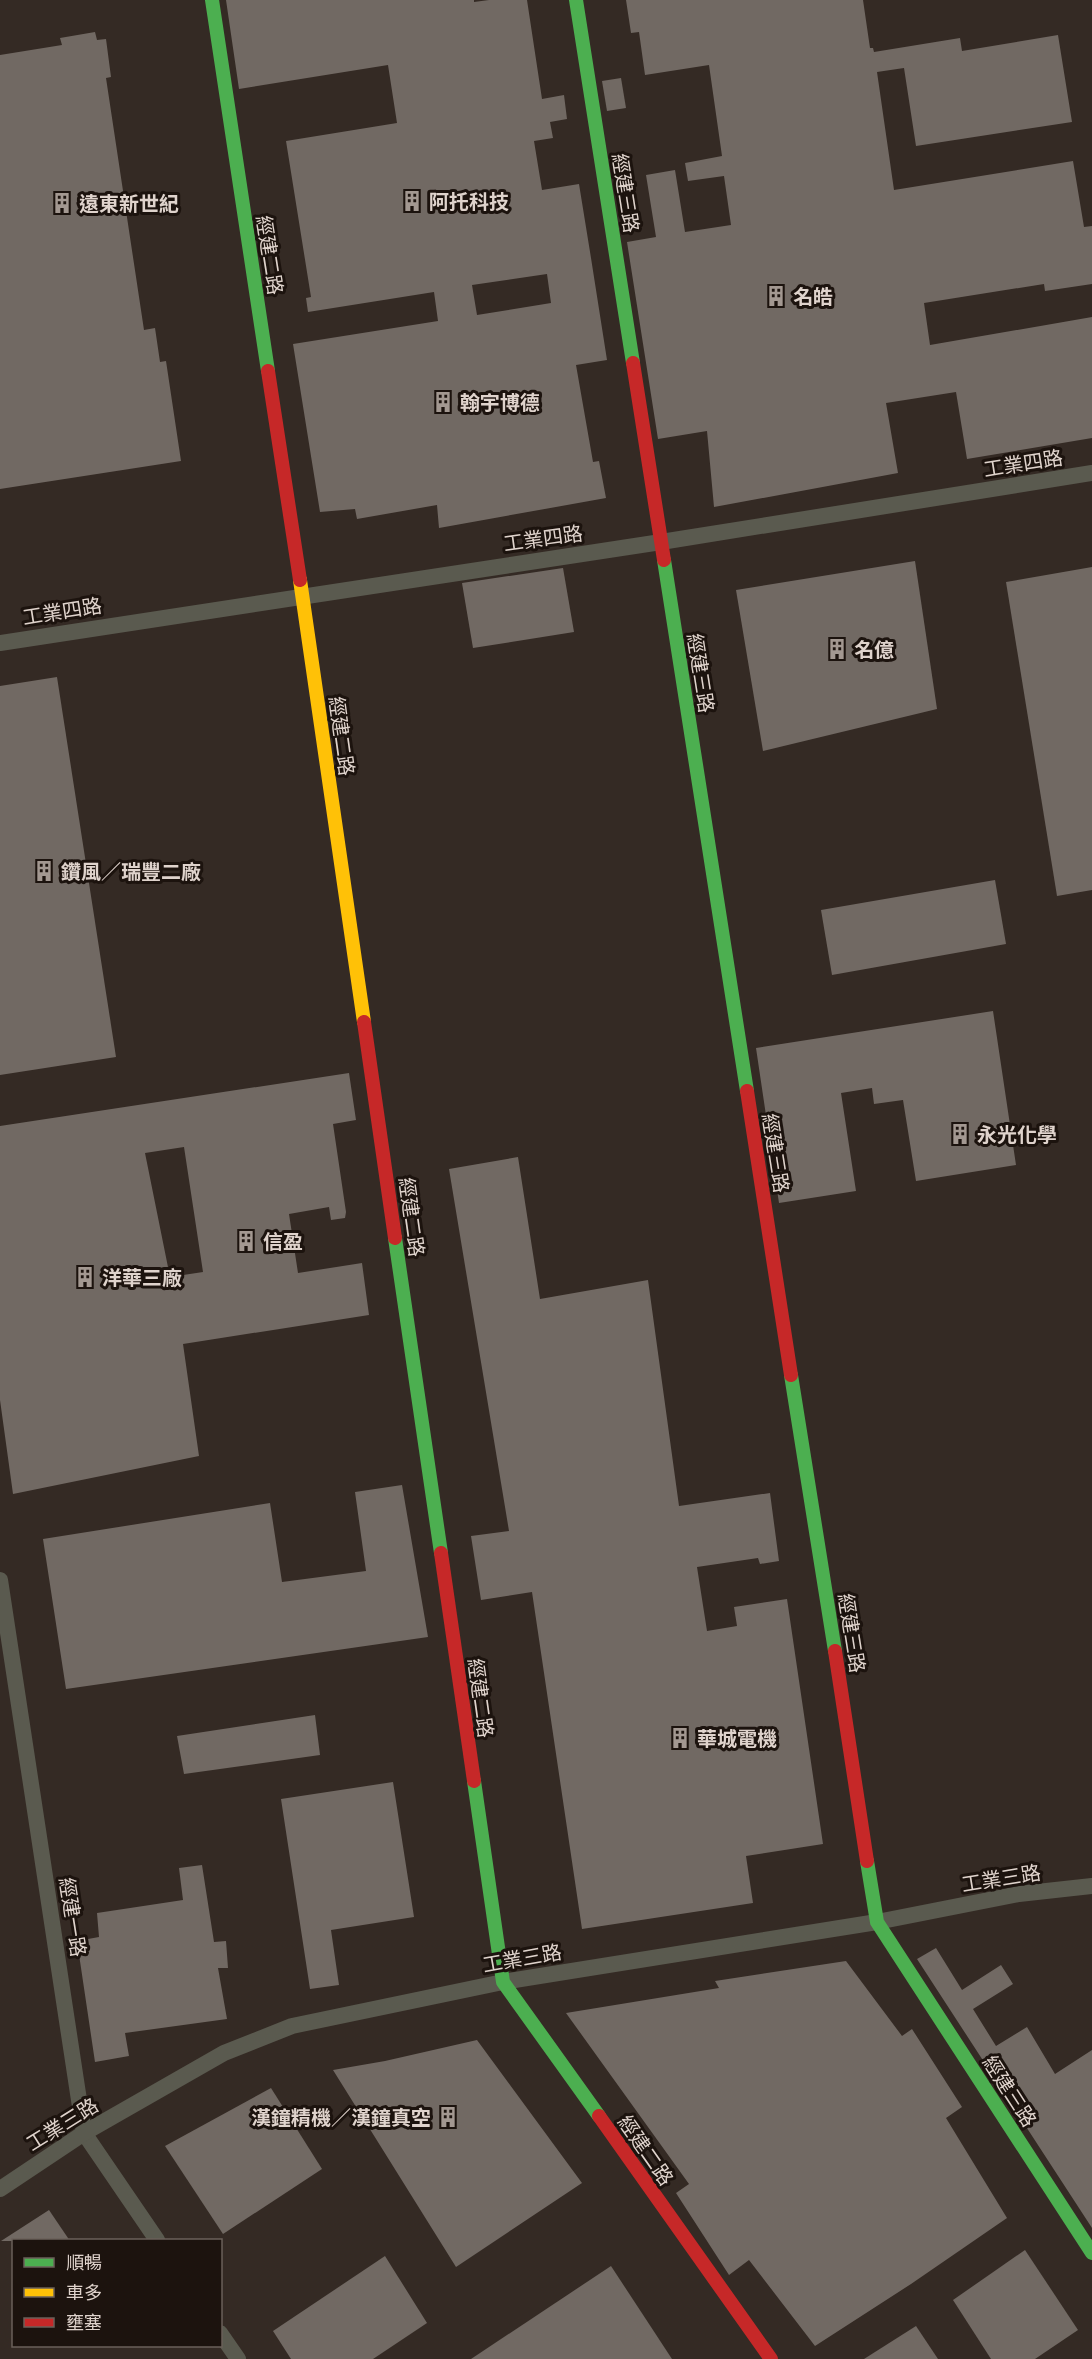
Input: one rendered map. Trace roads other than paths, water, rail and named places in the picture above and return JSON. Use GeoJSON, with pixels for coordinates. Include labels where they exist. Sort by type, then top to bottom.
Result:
{"type":"FeatureCollection","features":[{"type":"Feature","properties":{"kind":"street","name":"經建二路"},"geometry":{"type":"LineString","coordinates":[[212,0],[302,595],[502,1982],[771,2359]]}},
{"type":"Feature","properties":{"kind":"street","name":"經建三路"},"geometry":{"type":"LineString","coordinates":[[576,0],[877,1922],[1092,2253]]}},
{"type":"Feature","properties":{"kind":"street","name":"工業四路"},"geometry":{"type":"LineString","coordinates":[[0,642],[661,542],[1092,473]]}},
{"type":"Feature","properties":{"kind":"street","name":"經建一路"},"geometry":{"type":"LineString","coordinates":[[0,1580],[84,2133],[157,2239]]}},
{"type":"Feature","properties":{"kind":"street","name":"工業三路"},"geometry":{"type":"LineString","coordinates":[[0,2189],[84,2133],[224,2053],[292,2026],[502,1982],[877,1922],[1019,1894],[1092,1886]]}},
{"type":"Feature","properties":{"kind":"street"},"geometry":{"type":"LineString","coordinates":[[222,2336],[238,2359]]}},
{"type":"Feature","properties":{"kind":"place","name":"阿托科技"},"geometry":{"type":"Point","coordinates":[412,201]}},
{"type":"Feature","properties":{"kind":"place","name":"遠東新世紀"},"geometry":{"type":"Point","coordinates":[62,203]}},
{"type":"Feature","properties":{"kind":"place","name":"名皓"},"geometry":{"type":"Point","coordinates":[776,296]}},
{"type":"Feature","properties":{"kind":"place","name":"翰宇博德"},"geometry":{"type":"Point","coordinates":[443,402]}},
{"type":"Feature","properties":{"kind":"place","name":"名億"},"geometry":{"type":"Point","coordinates":[837,649]}},
{"type":"Feature","properties":{"kind":"place","name":"鑽風／瑞豐二廠"},"geometry":{"type":"Point","coordinates":[44,871]}},
{"type":"Feature","properties":{"kind":"place","name":"永光化學"},"geometry":{"type":"Point","coordinates":[960,1134]}},
{"type":"Feature","properties":{"kind":"place","name":"信盈"},"geometry":{"type":"Point","coordinates":[246,1241]}},
{"type":"Feature","properties":{"kind":"place","name":"洋華三廠"},"geometry":{"type":"Point","coordinates":[85,1277]}},
{"type":"Feature","properties":{"kind":"place","name":"華城電機"},"geometry":{"type":"Point","coordinates":[680,1738]}},
{"type":"Feature","properties":{"kind":"place","name":"漢鐘精機／漢鐘真空"},"geometry":{"type":"Point","coordinates":[448,2117]}}]}
